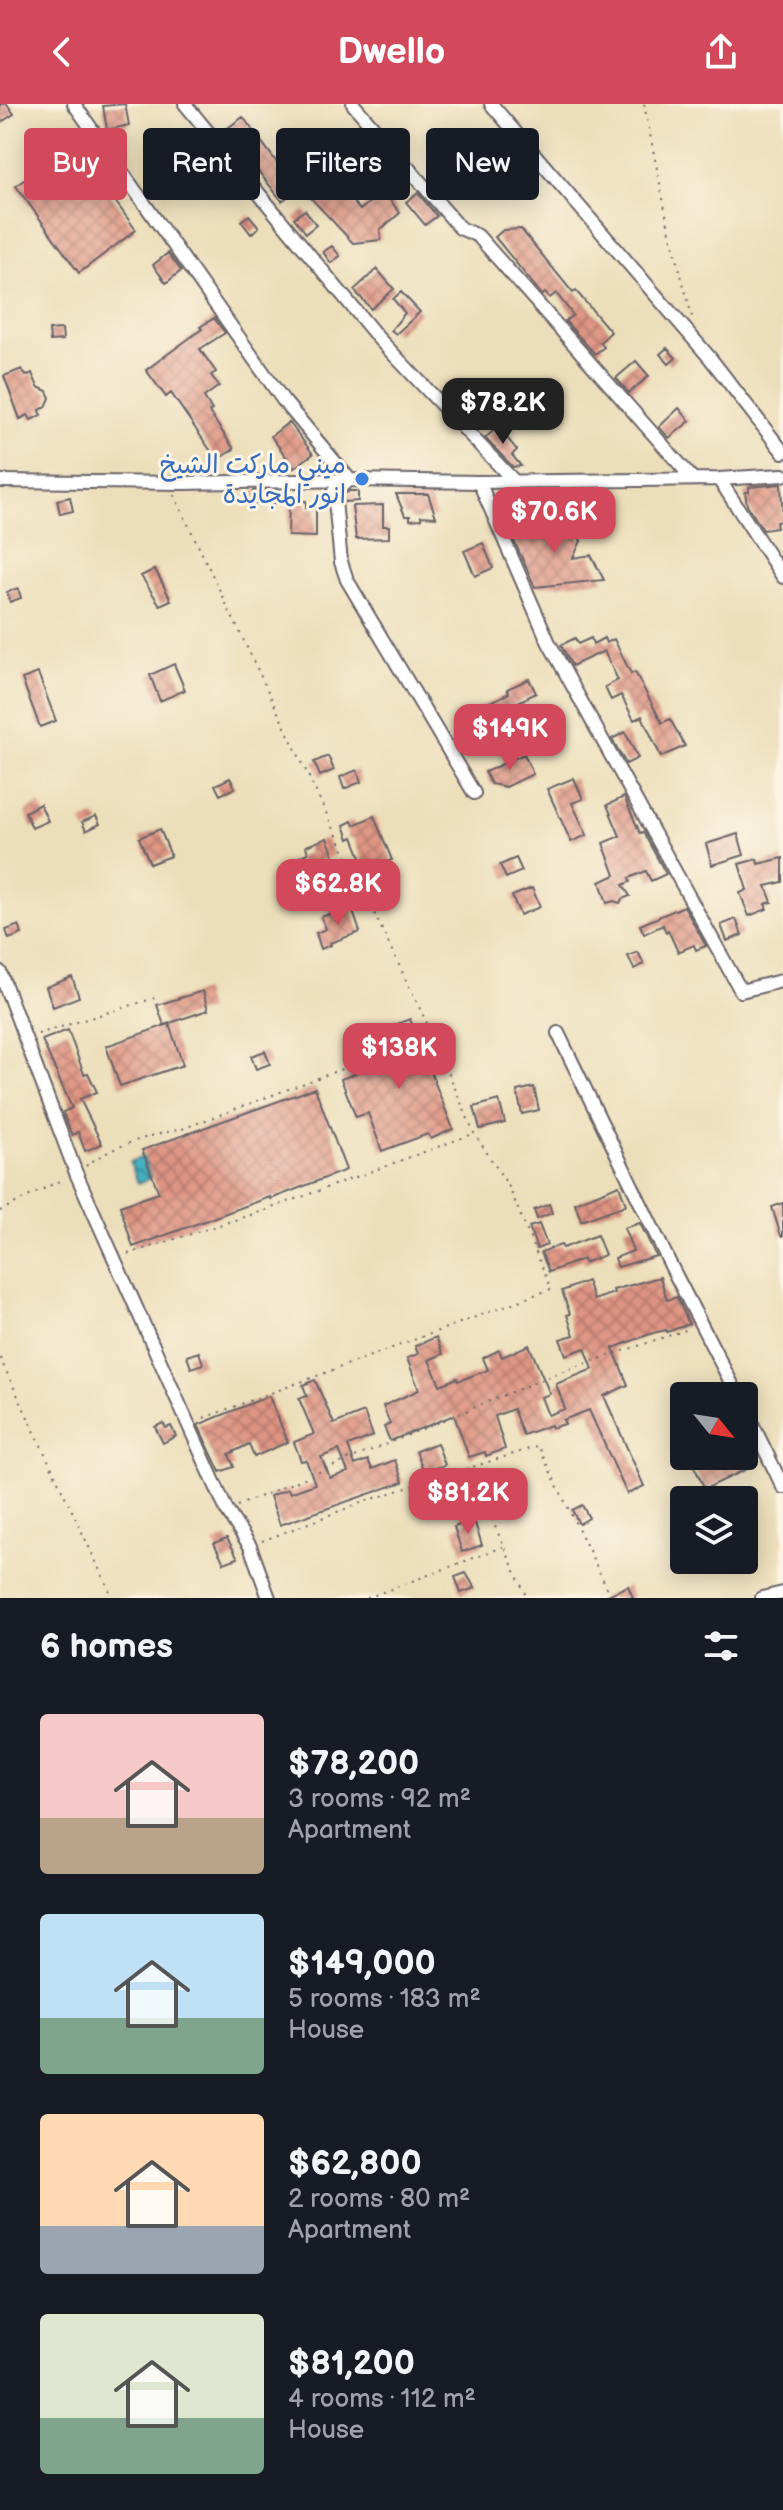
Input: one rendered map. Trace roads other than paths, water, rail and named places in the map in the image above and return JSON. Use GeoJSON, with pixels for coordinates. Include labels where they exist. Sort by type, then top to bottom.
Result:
{"type":"FeatureCollection","features":[{"type":"Feature","properties":{"kind":"street"},"geometry":{"type":"LineString","coordinates":[[74,104],[283,400],[350,480]]}},
{"type":"Feature","properties":{"kind":"street"},"geometry":{"type":"LineString","coordinates":[[185,104],[379,339],[513,480]]}},
{"type":"Feature","properties":{"kind":"street"},"geometry":{"type":"LineString","coordinates":[[353,104],[460,228],[478,236],[692,478]]}},
{"type":"Feature","properties":{"kind":"street"},"geometry":{"type":"LineString","coordinates":[[491,104],[710,358],[783,452]]}},
{"type":"Feature","properties":{"kind":"street"},"geometry":{"type":"LineString","coordinates":[[0,481],[479,482],[719,479],[783,475]]}},
{"type":"Feature","properties":{"kind":"street"},"geometry":{"type":"LineString","coordinates":[[719,479],[783,577]]}},
{"type":"Feature","properties":{"kind":"street"},"geometry":{"type":"LineString","coordinates":[[350,480],[334,491],[341,562],[347,580],[474,793]]}},
{"type":"Feature","properties":{"kind":"street"},"geometry":{"type":"LineString","coordinates":[[479,482],[549,643],[741,991],[781,981]]}},
{"type":"Feature","properties":{"kind":"street"},"geometry":{"type":"LineString","coordinates":[[0,972],[76,1173],[227,1511],[250,1546],[269,1598]]}},
{"type":"Feature","properties":{"kind":"street"},"geometry":{"type":"LineString","coordinates":[[558,1033],[731,1382]]}},
{"type":"Feature","properties":{"kind":"street"},"geometry":{"type":"LineString","coordinates":[[758,1436],[783,1487]]}},
{"type":"Feature","properties":{"kind":"street"},"geometry":{"type":"LineString","coordinates":[[762,1598],[783,1593]]}},
{"type":"Feature","properties":{"kind":"water"},"geometry":{"type":"Polygon","coordinates":[[[143,1157],[151,1178],[138,1183],[130,1162],[143,1157]]]}},
{"type":"Feature","properties":{"kind":"place","name":"ميني ماركت الشيخ انور المجايدة"},"geometry":{"type":"Point","coordinates":[362,479]}}]}
